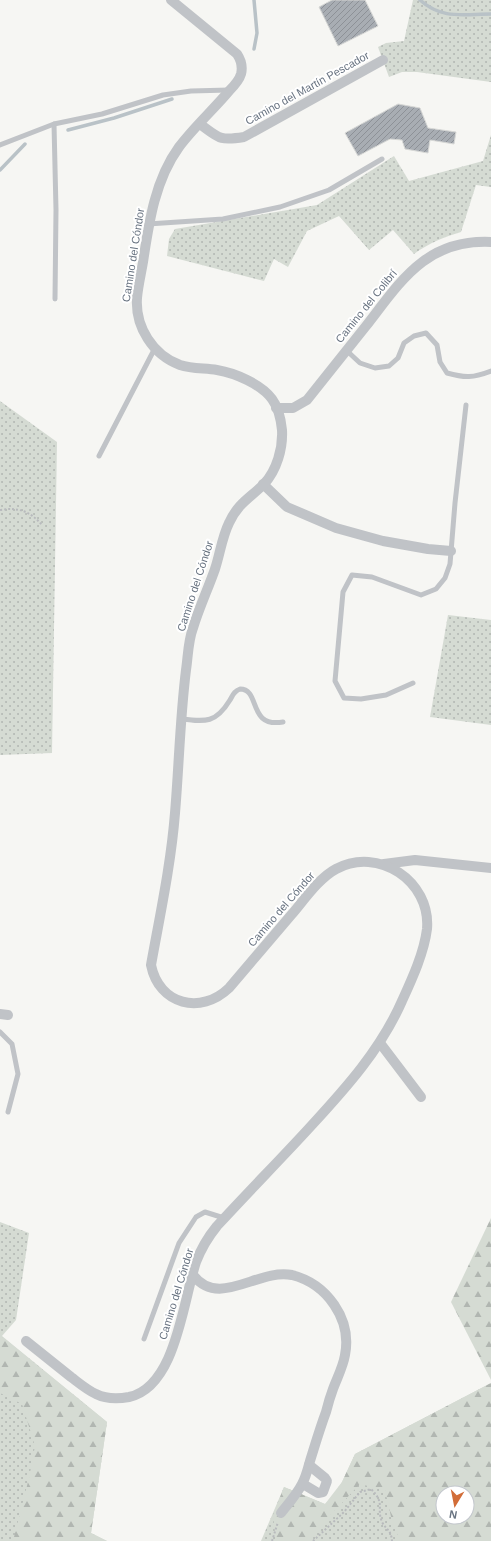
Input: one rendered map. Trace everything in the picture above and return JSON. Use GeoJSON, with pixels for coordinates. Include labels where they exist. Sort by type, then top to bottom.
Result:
{"type":"FeatureCollection","features":[{"type":"Feature","properties":{"kind":"street","name":"Camino del Cóndor"},"geometry":{"type":"LineString","coordinates":[[26,1341],[87,1390],[95,1394],[113,1399],[123,1398],[136,1395],[155,1382],[165,1366],[178,1330],[193,1275],[205,1243],[224,1218],[324,1112],[364,1066],[380,1043],[411,982],[425,938],[427,924],[425,909],[418,890],[404,875],[397,870],[382,864],[363,862],[353,863],[340,867],[328,875],[304,900],[229,988],[209,1002],[192,1004],[169,995],[155,979],[151,965],[169,869],[175,815],[184,688],[191,632],[215,569],[228,526],[242,504],[263,484],[274,468],[280,449],[282,428],[272,399],[264,392],[247,380],[227,372],[188,367],[162,355],[144,333],[140,324],[137,307],[148,224],[158,189],[166,169],[181,145],[239,79],[242,69],[240,59],[237,54],[171,0]]}},
{"type":"Feature","properties":{"kind":"street","name":"Camino del Martín Pescador"},"geometry":{"type":"LineString","coordinates":[[200,124],[218,138],[230,139],[244,137],[383,60]]}},
{"type":"Feature","properties":{"kind":"street","name":"Camino del Colibrí"},"geometry":{"type":"LineString","coordinates":[[276,408],[293,408],[307,400],[403,278],[423,260],[446,248],[458,244],[470,242],[491,242]]}},
{"type":"Feature","properties":{"kind":"street"},"geometry":{"type":"LineString","coordinates":[[263,484],[287,507],[336,528],[383,541],[428,549],[451,551]]}},
{"type":"Feature","properties":{"kind":"street"},"geometry":{"type":"LineString","coordinates":[[382,864],[415,860],[491,868]]}},
{"type":"Feature","properties":{"kind":"street"},"geometry":{"type":"LineString","coordinates":[[380,1043],[421,1097]]}},
{"type":"Feature","properties":{"kind":"street"},"geometry":{"type":"LineString","coordinates":[[193,1275],[204,1285],[221,1289],[263,1277],[283,1274],[291,1275],[315,1285],[330,1298],[336,1306],[344,1325],[346,1355],[302,1484],[281,1514]]}},
{"type":"Feature","properties":{"kind":"street"},"geometry":{"type":"LineString","coordinates":[[302,1484],[318,1493],[323,1492],[327,1481],[309,1465]]}},
{"type":"Feature","properties":{"kind":"lane"},"geometry":{"type":"LineString","coordinates":[[0,145],[54,124],[102,114],[163,95],[191,91],[230,90]]}},
{"type":"Feature","properties":{"kind":"lane"},"geometry":{"type":"LineString","coordinates":[[54,124],[56,210],[55,299]]}},
{"type":"Feature","properties":{"kind":"lane"},"geometry":{"type":"LineString","coordinates":[[148,224],[223,219],[280,207],[329,190],[382,159]]}},
{"type":"Feature","properties":{"kind":"lane"},"geometry":{"type":"LineString","coordinates":[[346,350],[360,363],[375,368],[389,366],[398,358],[404,343],[414,336],[426,333],[437,345],[440,362],[447,373],[462,378],[482,375],[491,371]]}},
{"type":"Feature","properties":{"kind":"lane"},"geometry":{"type":"LineString","coordinates":[[99,456],[155,348]]}},
{"type":"Feature","properties":{"kind":"lane"},"geometry":{"type":"LineString","coordinates":[[413,683],[386,695],[361,699],[344,698],[335,681],[343,592],[352,575],[372,578],[421,594],[436,589],[445,578],[450,564],[466,405]]}},
{"type":"Feature","properties":{"kind":"lane"},"geometry":{"type":"LineString","coordinates":[[182,719],[203,722],[210,720],[221,712],[236,690],[244,689],[251,693],[256,710],[263,718],[272,722],[283,722]]}},
{"type":"Feature","properties":{"kind":"lane"},"geometry":{"type":"LineString","coordinates":[[0,1032],[12,1044],[18,1074],[8,1112]]}},
{"type":"Feature","properties":{"kind":"lane"},"geometry":{"type":"LineString","coordinates":[[144,1339],[179,1243],[196,1217],[205,1212],[224,1218]]}},
{"type":"Feature","properties":{"kind":"path"},"geometry":{"type":"LineString","coordinates":[[0,510],[17,509],[34,516],[42,525]]}},
{"type":"Feature","properties":{"kind":"path"},"geometry":{"type":"LineString","coordinates":[[313,1541],[344,1512],[360,1492],[371,1489],[379,1498],[382,1522],[391,1533],[392,1541]]}},
{"type":"Feature","properties":{"kind":"path"},"geometry":{"type":"LineString","coordinates":[[272,1541],[281,1514]]}},
{"type":"Feature","properties":{"kind":"green space"},"geometry":{"type":"Polygon","coordinates":[[[413,0],[491,0],[491,82],[417,72],[402,72],[389,77],[378,47],[386,43],[404,41],[413,0]]]}},
{"type":"Feature","properties":{"kind":"green space"},"geometry":{"type":"Polygon","coordinates":[[[491,135],[491,187],[476,185],[461,232],[437,241],[414,254],[393,230],[369,250],[339,216],[307,231],[288,267],[274,259],[264,281],[167,256],[169,239],[175,229],[317,205],[394,156],[409,181],[483,161],[491,135]]]}},
{"type":"Feature","properties":{"kind":"green space"},"geometry":{"type":"Polygon","coordinates":[[[0,401],[57,442],[52,753],[0,755],[0,401]]]}},
{"type":"Feature","properties":{"kind":"green space"},"geometry":{"type":"Polygon","coordinates":[[[448,615],[491,620],[491,725],[430,717],[448,615]]]}},
{"type":"Feature","properties":{"kind":"green space"},"geometry":{"type":"Polygon","coordinates":[[[491,1218],[491,1380],[451,1302],[491,1218]]]}},
{"type":"Feature","properties":{"kind":"green space"},"geometry":{"type":"Polygon","coordinates":[[[0,1222],[29,1233],[16,1320],[2,1336],[107,1422],[91,1533],[107,1541],[0,1541],[0,1222]]]}},
{"type":"Feature","properties":{"kind":"green space"},"geometry":{"type":"Polygon","coordinates":[[[0,1335],[107,1422],[91,1533],[107,1541],[13,1541],[29,1478],[35,1446],[22,1404],[0,1393],[0,1335]]]}},
{"type":"Feature","properties":{"kind":"green space"},"geometry":{"type":"Polygon","coordinates":[[[491,1383],[491,1541],[261,1541],[284,1487],[325,1504],[333,1498],[355,1454],[491,1383]]]}},
{"type":"Feature","properties":{"kind":"green space"},"geometry":{"type":"Polygon","coordinates":[[[491,1383],[491,1541],[400,1541],[392,1521],[385,1490],[360,1484],[306,1541],[276,1541],[273,1515],[284,1487],[325,1504],[342,1482],[355,1454],[491,1383]]]}},
{"type":"Feature","properties":{"kind":"building"},"geometry":{"type":"Polygon","coordinates":[[[332,0],[365,0],[378,26],[338,46],[319,7],[332,0]]]}},
{"type":"Feature","properties":{"kind":"building"},"geometry":{"type":"Polygon","coordinates":[[[398,104],[420,108],[428,128],[456,132],[454,144],[430,140],[428,153],[405,149],[402,140],[390,139],[358,156],[345,133],[398,104]]]}},
{"type":"Feature","properties":{"kind":"waterway"},"geometry":{"type":"LineString","coordinates":[[254,0],[257,33],[254,49]]}},
{"type":"Feature","properties":{"kind":"waterway"},"geometry":{"type":"LineString","coordinates":[[420,0],[437,11],[445,13],[462,15],[491,14]]}},
{"type":"Feature","properties":{"kind":"waterway"},"geometry":{"type":"LineString","coordinates":[[68,130],[114,118],[172,99]]}},
{"type":"Feature","properties":{"kind":"waterway"},"geometry":{"type":"LineString","coordinates":[[0,170],[25,144]]}}]}
